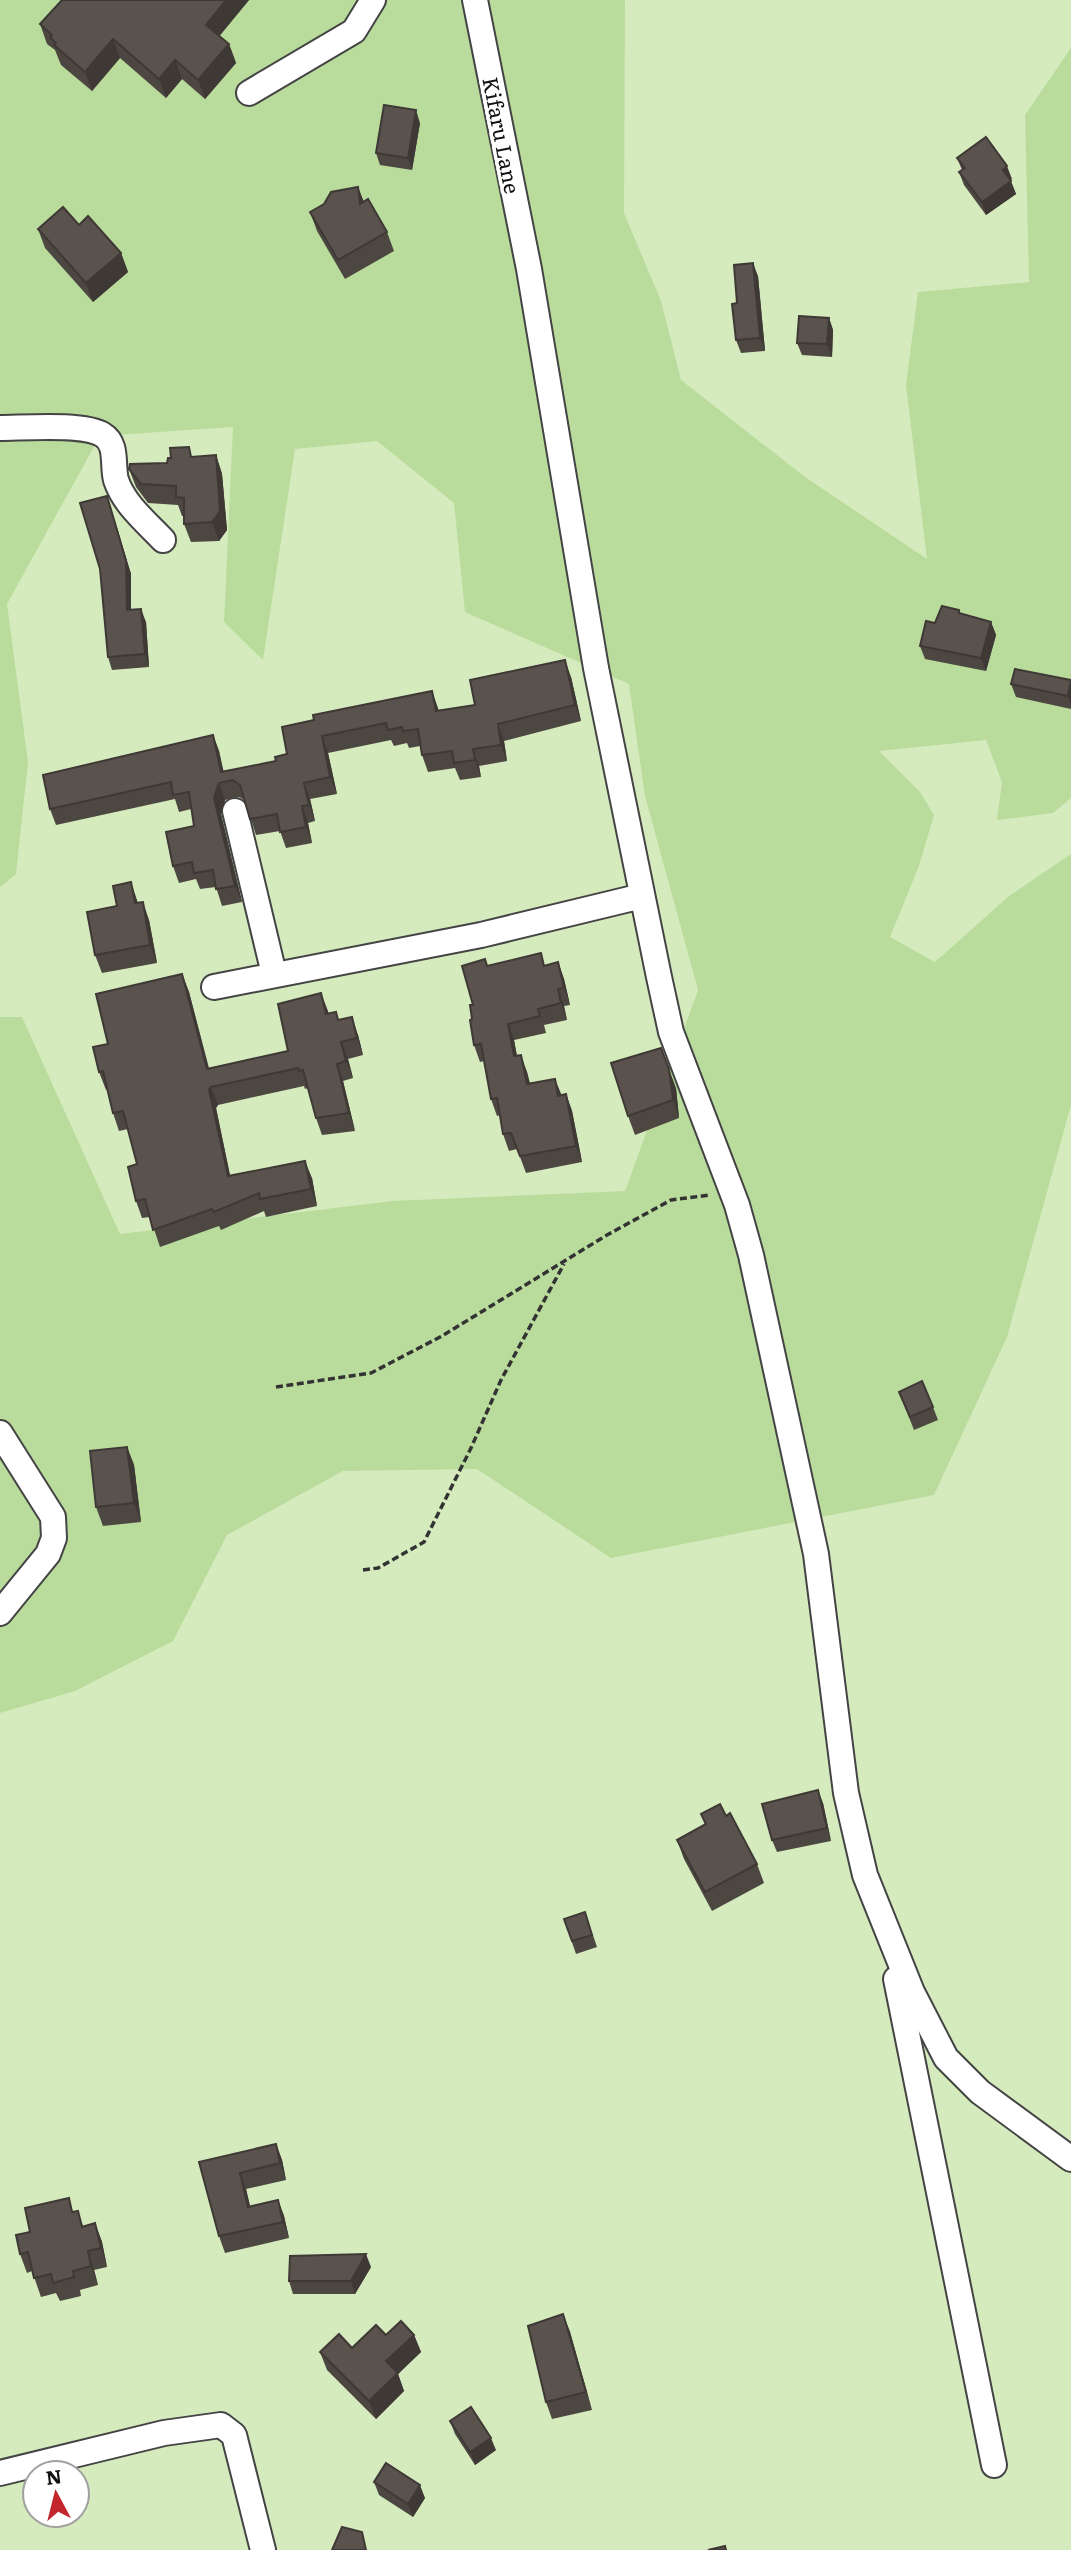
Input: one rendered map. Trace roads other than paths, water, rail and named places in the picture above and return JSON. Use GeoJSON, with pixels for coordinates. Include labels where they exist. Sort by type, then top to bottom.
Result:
{"type":"FeatureCollection","features":[{"type":"Feature","properties":{"kind":"street"},"geometry":{"type":"LineString","coordinates":[[249,93],[354,31],[373,0]]}},
{"type":"Feature","properties":{"kind":"street","name":"Kifaru Lane"},"geometry":{"type":"LineString","coordinates":[[475,0],[528,270],[596,668],[642,896],[671,1032],[733,1192],[751,1255],[816,1554],[846,1793],[865,1875],[885,1926]]}},
{"type":"Feature","properties":{"kind":"street"},"geometry":{"type":"LineString","coordinates":[[0,428],[90,430],[105,435],[112,446],[115,476],[123,498],[163,540]]}},
{"type":"Feature","properties":{"kind":"street"},"geometry":{"type":"LineString","coordinates":[[235,811],[274,974]]}},
{"type":"Feature","properties":{"kind":"street"},"geometry":{"type":"LineString","coordinates":[[214,988],[481,935],[642,896]]}},
{"type":"Feature","properties":{"kind":"street"},"geometry":{"type":"LineString","coordinates":[[0,1433],[53,1517],[54,1538],[48,1554],[0,1614]]}},
{"type":"Feature","properties":{"kind":"street"},"geometry":{"type":"LineString","coordinates":[[885,1926],[912,1992],[946,2058],[980,2092],[1071,2159]]}},
{"type":"Feature","properties":{"kind":"street"},"geometry":{"type":"LineString","coordinates":[[885,1926],[994,2465]]}},
{"type":"Feature","properties":{"kind":"street"},"geometry":{"type":"LineString","coordinates":[[0,2473],[164,2433],[221,2425],[234,2435],[263,2550]]}}]}
